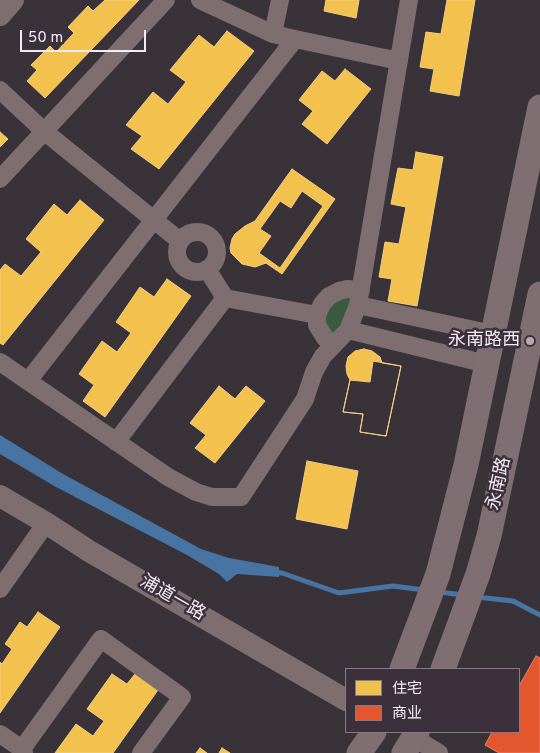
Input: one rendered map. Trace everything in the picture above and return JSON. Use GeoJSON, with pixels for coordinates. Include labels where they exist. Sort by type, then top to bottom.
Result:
{"type":"FeatureCollection","features":[{"type":"Feature","properties":{"kind":"main road"},"geometry":{"type":"LineString","coordinates":[[402,668],[438,574],[466,465],[540,107]]}},
{"type":"Feature","properties":{"kind":"main road","name":"永南路"},"geometry":{"type":"LineString","coordinates":[[443,668],[478,574],[503,473],[540,294]]}},
{"type":"Feature","properties":{"kind":"main road"},"geometry":{"type":"LineString","coordinates":[[359,753],[373,733]]}},
{"type":"Feature","properties":{"kind":"street"},"geometry":{"type":"LineString","coordinates":[[0,15],[13,0]]}},
{"type":"Feature","properties":{"kind":"street"},"geometry":{"type":"LineString","coordinates":[[0,179],[166,0]]}},
{"type":"Feature","properties":{"kind":"street"},"geometry":{"type":"LineString","coordinates":[[200,0],[273,34],[399,61]]}},
{"type":"Feature","properties":{"kind":"street"},"geometry":{"type":"LineString","coordinates":[[273,34],[280,0]]}},
{"type":"Feature","properties":{"kind":"street"},"geometry":{"type":"LineString","coordinates":[[0,362],[168,477],[196,492],[212,497],[241,497],[305,399],[314,372],[323,356],[348,330],[360,298],[409,0]]}},
{"type":"Feature","properties":{"kind":"street"},"geometry":{"type":"LineString","coordinates":[[28,381],[295,39]]}},
{"type":"Feature","properties":{"kind":"street"},"geometry":{"type":"LineString","coordinates":[[0,90],[45,132],[180,241]]}},
{"type":"Feature","properties":{"kind":"street"},"geometry":{"type":"LineString","coordinates":[[196,232],[208,236],[213,241],[216,253],[215,259],[207,269],[194,272],[182,266],[178,261],[177,254],[180,241],[196,232]]}},
{"type":"Feature","properties":{"kind":"street"},"geometry":{"type":"LineString","coordinates":[[207,269],[225,298],[317,315]]}},
{"type":"Feature","properties":{"kind":"street"},"geometry":{"type":"LineString","coordinates":[[334,345],[317,325],[317,315],[322,304],[329,296],[347,289],[360,298],[493,334]]}},
{"type":"Feature","properties":{"kind":"street"},"geometry":{"type":"LineString","coordinates":[[116,442],[225,298]]}},
{"type":"Feature","properties":{"kind":"street"},"geometry":{"type":"LineString","coordinates":[[348,330],[487,364]]}},
{"type":"Feature","properties":{"kind":"street","name":"浦道一路"},"geometry":{"type":"LineString","coordinates":[[0,496],[90,551],[345,699]]}},
{"type":"Feature","properties":{"kind":"street"},"geometry":{"type":"LineString","coordinates":[[0,589],[46,523]]}},
{"type":"Feature","properties":{"kind":"street"},"geometry":{"type":"LineString","coordinates":[[0,734],[23,751],[100,639],[182,697],[141,753]]}},
{"type":"Feature","properties":{"kind":"street"},"geometry":{"type":"LineString","coordinates":[[410,739],[439,753]]}},
{"type":"Feature","properties":{"kind":"green space"},"geometry":{"type":"Polygon","coordinates":[[[351,297],[350,306],[341,324],[330,336],[322,314],[331,301],[351,297]]]}},
{"type":"Feature","properties":{"kind":"water"},"geometry":{"type":"Polygon","coordinates":[[[0,435],[63,474],[201,549],[229,558],[279,567],[279,577],[237,574],[227,582],[219,574],[187,555],[56,487],[0,454],[0,435]]]}},
{"type":"Feature","properties":{"kind":"building: 住宅"},"geometry":{"type":"Polygon","coordinates":[[[105,0],[139,0],[45,98],[27,81],[37,70],[31,65],[50,46],[56,52],[74,33],[68,27],[88,6],[93,11],[105,0]]]}},
{"type":"Feature","properties":{"kind":"building: 住宅"},"geometry":{"type":"Polygon","coordinates":[[[326,0],[359,0],[356,18],[324,11],[326,0]]]}},
{"type":"Feature","properties":{"kind":"building: 住宅"},"geometry":{"type":"Polygon","coordinates":[[[447,0],[475,0],[459,96],[430,91],[434,69],[420,67],[426,32],[441,34],[447,0]]]}},
{"type":"Feature","properties":{"kind":"building: 住宅"},"geometry":{"type":"Polygon","coordinates":[[[227,31],[254,51],[159,169],[131,149],[142,136],[126,125],[153,92],[168,104],[186,82],[170,70],[199,35],[214,47],[227,31]]]}},
{"type":"Feature","properties":{"kind":"building: 住宅"},"geometry":{"type":"Polygon","coordinates":[[[345,69],[371,89],[327,144],[302,124],[313,111],[299,100],[322,71],[335,81],[345,69]]]}},
{"type":"Feature","properties":{"kind":"building: 住宅"},"geometry":{"type":"Polygon","coordinates":[[[0,132],[8,139],[0,147],[0,132]]]}},
{"type":"Feature","properties":{"kind":"building: 住宅"},"geometry":{"type":"Polygon","coordinates":[[[416,152],[443,157],[417,306],[388,301],[392,279],[379,277],[385,242],[399,244],[406,207],[391,204],[398,168],[413,170],[416,152]]]}},
{"type":"Feature","properties":{"kind":"building: 住宅"},"geometry":{"type":"Polygon","coordinates":[[[292,169],[335,199],[282,274],[266,263],[255,267],[242,264],[231,253],[232,239],[245,226],[255,221],[292,169]]]}},
{"type":"Feature","properties":{"kind":"building: 住宅"},"geometry":{"type":"Polygon","coordinates":[[[302,191],[323,206],[280,268],[259,253],[271,236],[260,229],[280,201],[291,208],[302,191]]]}},
{"type":"Feature","properties":{"kind":"building: 住宅"},"geometry":{"type":"Polygon","coordinates":[[[80,200],[104,220],[3,345],[0,343],[0,270],[5,264],[21,276],[41,252],[26,239],[54,204],[67,215],[80,200]]]}},
{"type":"Feature","properties":{"kind":"building: 住宅"},"geometry":{"type":"Polygon","coordinates":[[[167,279],[191,296],[105,417],[83,401],[94,385],[79,374],[102,341],[117,352],[131,333],[116,322],[140,287],[154,297],[167,279]]]}},
{"type":"Feature","properties":{"kind":"building: 住宅"},"geometry":{"type":"Polygon","coordinates":[[[364,349],[372,351],[380,357],[382,363],[401,366],[386,436],[360,432],[363,414],[343,412],[350,380],[346,366],[348,357],[355,351],[364,349]]]}},
{"type":"Feature","properties":{"kind":"building: 住宅"},"geometry":{"type":"Polygon","coordinates":[[[373,361],[401,366],[386,436],[360,432],[363,414],[343,412],[350,380],[370,382],[373,361]]]}},
{"type":"Feature","properties":{"kind":"building: 住宅"},"geometry":{"type":"Polygon","coordinates":[[[219,386],[235,399],[246,386],[265,401],[215,463],[195,448],[206,435],[190,423],[219,386]]]}},
{"type":"Feature","properties":{"kind":"building: 住宅"},"geometry":{"type":"Polygon","coordinates":[[[307,461],[358,471],[347,529],[296,519],[307,461]]]}},
{"type":"Feature","properties":{"kind":"building: 住宅"},"geometry":{"type":"Polygon","coordinates":[[[38,612],[60,627],[0,713],[0,662],[2,664],[12,649],[5,644],[20,622],[27,627],[38,612]]]}},
{"type":"Feature","properties":{"kind":"building: 住宅"},"geometry":{"type":"Polygon","coordinates":[[[112,674],[127,684],[135,674],[158,690],[113,753],[55,753],[76,724],[93,736],[104,721],[87,709],[112,674]]]}},
{"type":"Feature","properties":{"kind":"building: 住宅"},"geometry":{"type":"Polygon","coordinates":[[[200,748],[207,753],[196,753],[200,748]]]}},
{"type":"Feature","properties":{"kind":"building: 住宅"},"geometry":{"type":"Polygon","coordinates":[[[222,748],[230,753],[219,753],[222,748]]]}},
{"type":"Feature","properties":{"kind":"building: 商业"},"geometry":{"type":"Polygon","coordinates":[[[536,656],[540,658],[540,753],[499,753],[485,745],[491,733],[520,733],[520,684],[536,656]]]}},
{"type":"Feature","properties":{"kind":"waterway"},"geometry":{"type":"LineString","coordinates":[[274,572],[282,573],[339,593],[393,586],[424,590]]}},
{"type":"Feature","properties":{"kind":"waterway"},"geometry":{"type":"LineString","coordinates":[[439,592],[463,595]]}},
{"type":"Feature","properties":{"kind":"waterway"},"geometry":{"type":"LineString","coordinates":[[477,597],[513,601],[540,615]]}},
{"type":"Feature","properties":{"kind":"place","name":"永南路西"},"geometry":{"type":"Point","coordinates":[530,341]}}]}
